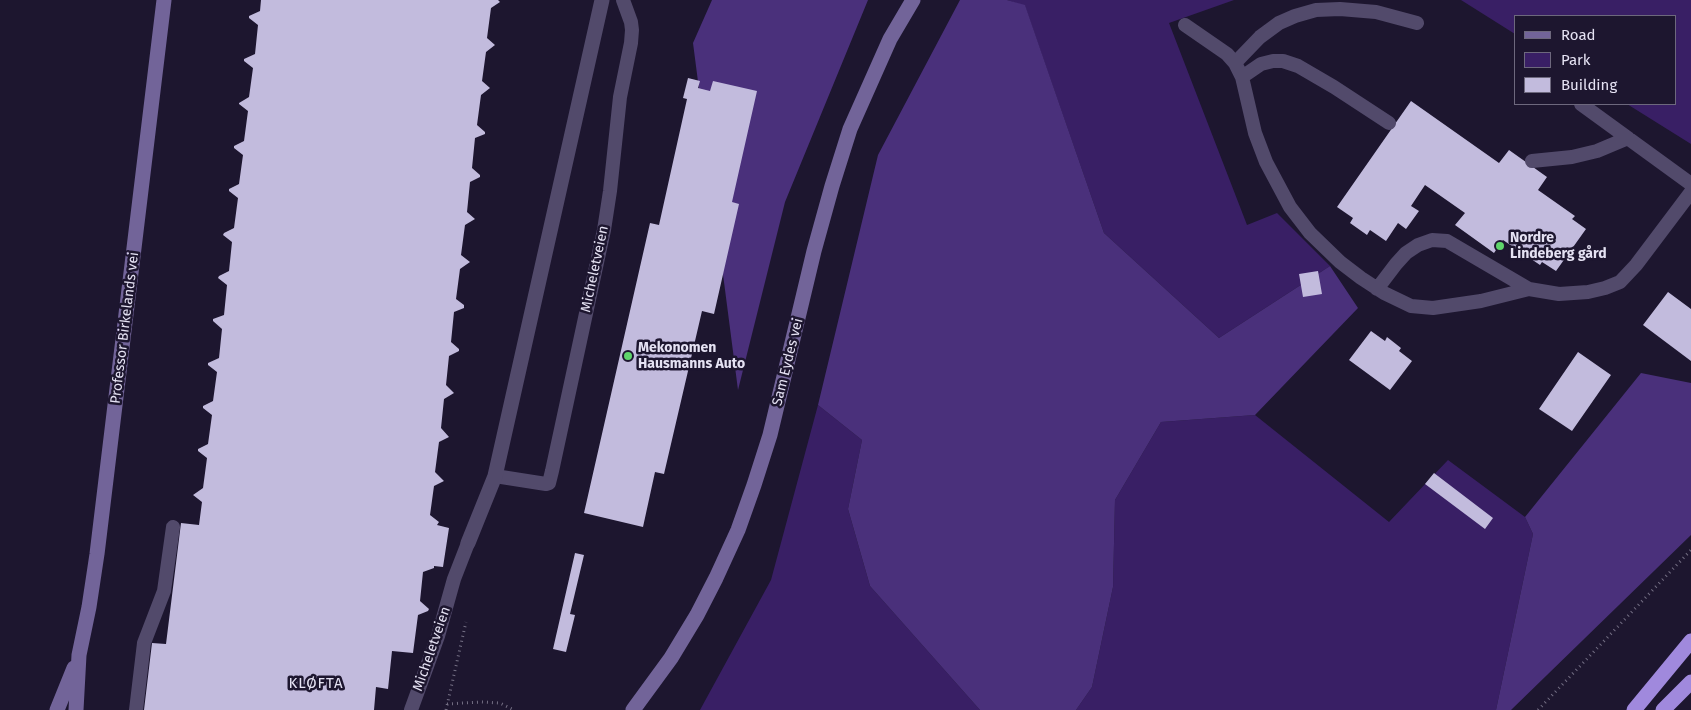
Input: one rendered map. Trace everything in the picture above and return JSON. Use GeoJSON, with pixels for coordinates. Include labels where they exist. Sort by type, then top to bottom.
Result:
{"type":"FeatureCollection","features":[{"type":"Feature","properties":{"kind":"highway"},"geometry":{"type":"LineString","coordinates":[[1634,710],[1691,642]]}},
{"type":"Feature","properties":{"kind":"highway"},"geometry":{"type":"LineString","coordinates":[[1663,710],[1691,682]]}},
{"type":"Feature","properties":{"kind":"main road","name":"Professor Birkelands vei"},"geometry":{"type":"LineString","coordinates":[[76,710],[79,655],[89,607],[98,544],[164,0]]}},
{"type":"Feature","properties":{"kind":"main road","name":"Sam Eydes vei"},"geometry":{"type":"LineString","coordinates":[[632,710],[671,658],[697,615],[738,530],[770,435],[814,251],[850,129],[890,39],[913,0]]}},
{"type":"Feature","properties":{"kind":"main road","name":"Professor Birkelands vei"},"geometry":{"type":"LineString","coordinates":[[57,710],[79,655]]}},
{"type":"Feature","properties":{"kind":"street","name":"Micheletveien"},"geometry":{"type":"LineString","coordinates":[[468,543],[495,476],[602,0]]}},
{"type":"Feature","properties":{"kind":"lane","name":"Micheletveien"},"geometry":{"type":"LineString","coordinates":[[495,476],[546,484],[552,472],[604,230],[610,191],[620,97],[632,30],[623,0]]}},
{"type":"Feature","properties":{"kind":"lane"},"geometry":{"type":"LineString","coordinates":[[1235,63],[1260,37],[1279,23],[1316,10],[1340,9],[1376,12],[1417,22]]}},
{"type":"Feature","properties":{"kind":"lane"},"geometry":{"type":"LineString","coordinates":[[1185,25],[1227,54],[1235,63],[1242,77],[1255,133],[1266,162],[1290,207],[1310,233],[1340,262],[1377,289],[1411,306],[1433,308],[1481,301],[1528,289]]}},
{"type":"Feature","properties":{"kind":"lane"},"geometry":{"type":"LineString","coordinates":[[1242,77],[1261,64],[1283,61],[1298,66],[1334,86],[1389,123]]}},
{"type":"Feature","properties":{"kind":"lane"},"geometry":{"type":"LineString","coordinates":[[1582,105],[1691,184]]}},
{"type":"Feature","properties":{"kind":"lane"},"geometry":{"type":"LineString","coordinates":[[1532,161],[1572,158],[1597,151],[1628,138]]}},
{"type":"Feature","properties":{"kind":"lane"},"geometry":{"type":"LineString","coordinates":[[1377,289],[1406,253],[1418,245],[1432,240],[1447,240],[1528,289],[1558,294],[1588,292],[1605,288],[1620,282],[1636,265],[1691,192]]}},
{"type":"Feature","properties":{"kind":"lane"},"geometry":{"type":"LineString","coordinates":[[136,710],[144,643],[164,591],[173,527]]}},
{"type":"Feature","properties":{"kind":"lane","name":"Micheletveien"},"geometry":{"type":"LineString","coordinates":[[411,710],[438,636],[454,579],[468,543]]}},
{"type":"Feature","properties":{"kind":"path"},"geometry":{"type":"LineString","coordinates":[[1538,710],[1691,550]]}},
{"type":"Feature","properties":{"kind":"path"},"geometry":{"type":"LineString","coordinates":[[446,710],[447,704],[481,702],[500,703],[514,710]]}},
{"type":"Feature","properties":{"kind":"green space"},"geometry":{"type":"Polygon","coordinates":[[[1007,0],[1234,0],[1169,23],[1247,225],[1277,213],[1330,266],[1219,338],[1104,233],[1025,6],[1007,0]]]}},
{"type":"Feature","properties":{"kind":"green space"},"geometry":{"type":"Polygon","coordinates":[[[1461,0],[1691,0],[1691,144],[1629,105],[1676,105],[1676,15],[1514,15],[1514,33],[1461,0]]]}},
{"type":"Feature","properties":{"kind":"green space"},"geometry":{"type":"Polygon","coordinates":[[[818,405],[862,440],[848,509],[870,586],[980,710],[700,710],[771,580],[818,405]]]}},
{"type":"Feature","properties":{"kind":"green space"},"geometry":{"type":"Polygon","coordinates":[[[1255,415],[1389,522],[1448,460],[1525,517],[1533,534],[1496,710],[1076,710],[1092,687],[1113,587],[1115,500],[1161,422],[1255,415]]]}},
{"type":"Feature","properties":{"kind":"shaded area"},"geometry":{"type":"Polygon","coordinates":[[[712,0],[868,0],[785,202],[738,390],[693,43],[712,0]]]}},
{"type":"Feature","properties":{"kind":"shaded area"},"geometry":{"type":"Polygon","coordinates":[[[960,0],[1007,0],[1025,5],[1104,233],[1219,338],[1330,266],[1358,308],[1255,415],[1161,422],[1115,500],[1113,587],[1092,687],[1076,710],[980,710],[870,586],[848,509],[862,440],[818,405],[878,155],[960,0]]]}},
{"type":"Feature","properties":{"kind":"shaded area"},"geometry":{"type":"Polygon","coordinates":[[[1641,373],[1691,383],[1691,535],[1511,710],[1496,710],[1533,534],[1525,517],[1641,373]]]}},
{"type":"Feature","properties":{"kind":"building"},"geometry":{"type":"Polygon","coordinates":[[[261,0],[498,0],[500,2],[491,8],[487,38],[495,45],[486,52],[482,81],[490,88],[481,95],[477,125],[485,134],[475,138],[472,168],[480,177],[470,182],[467,212],[475,219],[465,225],[461,255],[470,262],[460,269],[456,299],[464,305],[464,308],[454,312],[451,342],[459,351],[449,356],[446,385],[454,393],[444,399],[441,428],[449,437],[439,442],[435,472],[444,481],[434,486],[430,515],[439,522],[437,525],[449,528],[443,567],[434,566],[434,568],[423,572],[420,601],[429,609],[418,615],[413,653],[392,651],[388,689],[376,687],[374,710],[144,710],[152,643],[166,644],[181,523],[199,525],[202,502],[193,495],[203,488],[207,458],[198,449],[208,444],[212,415],[203,406],[213,401],[217,372],[208,363],[219,358],[222,329],[213,319],[224,315],[227,285],[218,278],[229,271],[232,242],[223,235],[234,228],[238,198],[229,189],[239,184],[243,155],[234,146],[244,141],[248,111],[239,103],[249,97],[253,68],[244,59],[255,54],[258,25],[249,16],[260,11],[261,0]]]}},
{"type":"Feature","properties":{"kind":"building"},"geometry":{"type":"Polygon","coordinates":[[[688,78],[700,81],[698,88],[710,91],[713,81],[757,91],[732,202],[739,204],[714,314],[702,311],[664,474],[655,472],[643,527],[584,513],[650,223],[659,225],[687,99],[683,98],[688,78]]]}},
{"type":"Feature","properties":{"kind":"building"},"geometry":{"type":"Polygon","coordinates":[[[1411,101],[1499,163],[1509,150],[1547,177],[1538,190],[1575,216],[1572,219],[1586,229],[1556,271],[1542,262],[1540,265],[1503,240],[1494,253],[1455,225],[1465,213],[1425,185],[1411,206],[1419,211],[1406,229],[1398,223],[1386,241],[1370,230],[1367,235],[1350,223],[1353,218],[1337,207],[1411,101]]]}},
{"type":"Feature","properties":{"kind":"building"},"geometry":{"type":"Polygon","coordinates":[[[1318,271],[1322,294],[1303,297],[1299,274],[1318,271]]]}},
{"type":"Feature","properties":{"kind":"building"},"geometry":{"type":"Polygon","coordinates":[[[1668,292],[1691,309],[1691,361],[1643,325],[1668,292]]]}},
{"type":"Feature","properties":{"kind":"building"},"geometry":{"type":"Polygon","coordinates":[[[1371,331],[1385,341],[1387,337],[1401,348],[1399,351],[1412,361],[1390,390],[1349,360],[1371,331]]]}},
{"type":"Feature","properties":{"kind":"building"},"geometry":{"type":"Polygon","coordinates":[[[1578,352],[1611,375],[1572,431],[1539,409],[1578,352]]]}},
{"type":"Feature","properties":{"kind":"building"},"geometry":{"type":"Polygon","coordinates":[[[1434,473],[1493,518],[1485,529],[1425,484],[1434,473]]]}},
{"type":"Feature","properties":{"kind":"building"},"geometry":{"type":"Polygon","coordinates":[[[575,553],[584,555],[570,614],[575,615],[566,652],[553,649],[575,553]]]}},
{"type":"Feature","properties":{"kind":"place","name":"Nordre Lindeberg gård"},"geometry":{"type":"Point","coordinates":[1500,246]}},
{"type":"Feature","properties":{"kind":"place","name":"Mekonomen Hausmanns Auto"},"geometry":{"type":"Point","coordinates":[628,356]}},
{"type":"Feature","properties":{"kind":"district","name":"KLØFTA"},"geometry":{"type":"Point","coordinates":[316,684]}}]}
